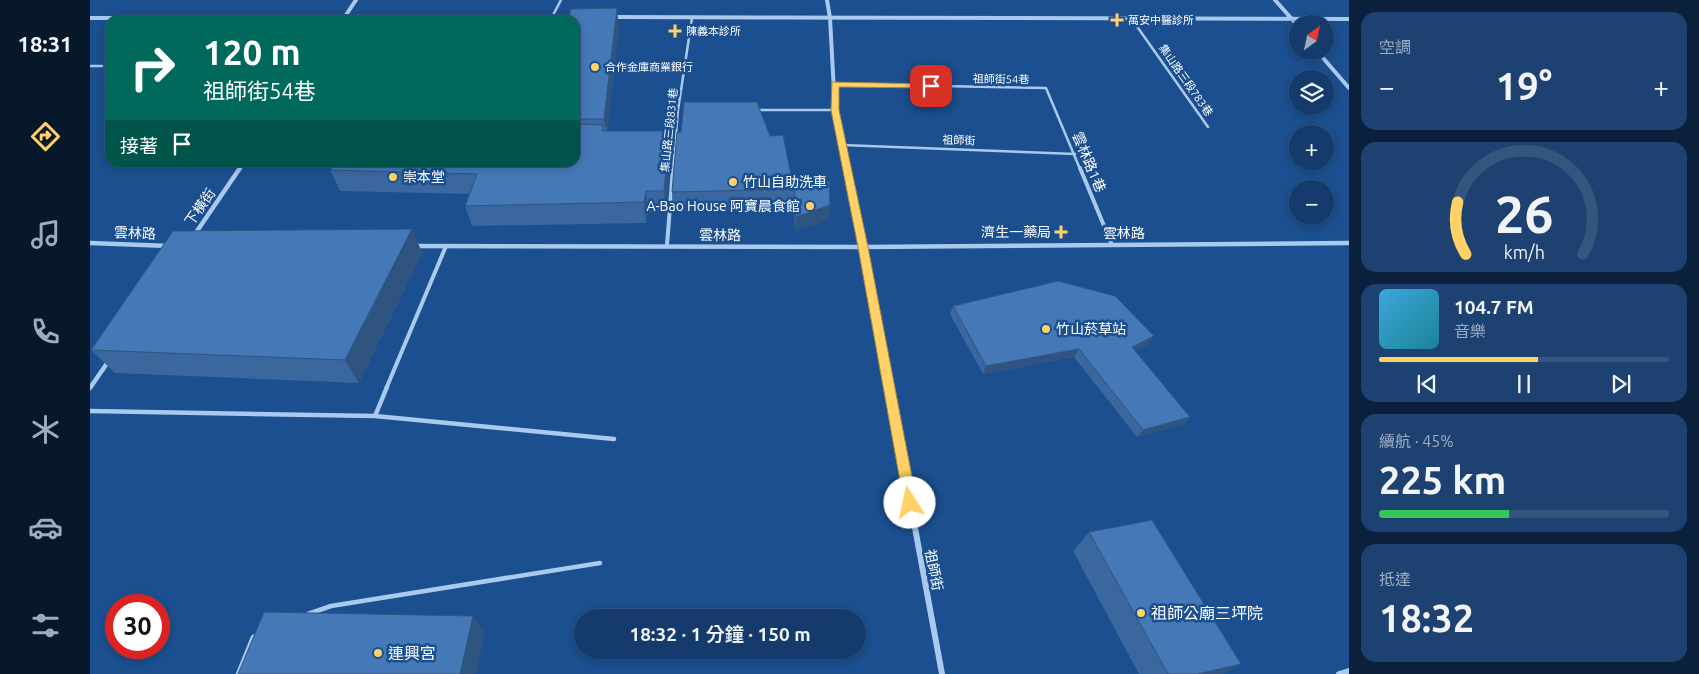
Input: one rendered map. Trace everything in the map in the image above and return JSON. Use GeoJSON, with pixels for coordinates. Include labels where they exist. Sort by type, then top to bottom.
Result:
{"type":"FeatureCollection","features":[{"type":"Feature","properties":{"kind":"street"},"geometry":{"type":"LineString","coordinates":[[346,15],[356,0]]}},
{"type":"Feature","properties":{"kind":"street","name":"祖師街"},"geometry":{"type":"LineString","coordinates":[[827,0],[835,84],[835,110],[863,247],[942,674]]}},
{"type":"Feature","properties":{"kind":"street"},"geometry":{"type":"LineString","coordinates":[[1275,0],[1289,16]]}},
{"type":"Feature","properties":{"kind":"street"},"geometry":{"type":"LineString","coordinates":[[612,17],[1289,19]]}},
{"type":"Feature","properties":{"kind":"street"},"geometry":{"type":"LineString","coordinates":[[90,18],[105,18]]}},
{"type":"Feature","properties":{"kind":"street"},"geometry":{"type":"LineString","coordinates":[[1334,19],[1349,19]]}},
{"type":"Feature","properties":{"kind":"street"},"geometry":{"type":"LineString","coordinates":[[1325,60],[1349,88]]}},
{"type":"Feature","properties":{"kind":"street","name":"下橫街"},"geometry":{"type":"LineString","coordinates":[[192,239],[241,167]]}},
{"type":"Feature","properties":{"kind":"street","name":"雲林路"},"geometry":{"type":"LineString","coordinates":[[90,243],[177,246]]}},
{"type":"Feature","properties":{"kind":"street","name":"雲林路"},"geometry":{"type":"LineString","coordinates":[[406,246],[667,245],[863,247],[1349,243]]}},
{"type":"Feature","properties":{"kind":"street"},"geometry":{"type":"LineString","coordinates":[[90,388],[112,357]]}},
{"type":"Feature","properties":{"kind":"street"},"geometry":{"type":"LineString","coordinates":[[1339,674],[1349,671]]}},
{"type":"Feature","properties":{"kind":"lane"},"geometry":{"type":"LineString","coordinates":[[553,15],[561,0]]}},
{"type":"Feature","properties":{"kind":"lane","name":"集山路三段831巷"},"geometry":{"type":"LineString","coordinates":[[667,245],[678,110],[692,18]]}},
{"type":"Feature","properties":{"kind":"lane","name":"集山路三段783巷"},"geometry":{"type":"LineString","coordinates":[[1131,18],[1208,127]]}},
{"type":"Feature","properties":{"kind":"lane"},"geometry":{"type":"LineString","coordinates":[[90,66],[102,66]]}},
{"type":"Feature","properties":{"kind":"lane","name":"祖師街54巷"},"geometry":{"type":"LineString","coordinates":[[835,84],[1046,88]]}},
{"type":"Feature","properties":{"kind":"lane","name":"雲林路1巷"},"geometry":{"type":"LineString","coordinates":[[1046,88],[1112,244]]}},
{"type":"Feature","properties":{"kind":"lane"},"geometry":{"type":"LineString","coordinates":[[678,110],[688,110]]}},
{"type":"Feature","properties":{"kind":"lane"},"geometry":{"type":"LineString","coordinates":[[756,110],[835,110]]}},
{"type":"Feature","properties":{"kind":"lane"},"geometry":{"type":"LineString","coordinates":[[666,143],[675,143]]}},
{"type":"Feature","properties":{"kind":"lane","name":"祖師街"},"geometry":{"type":"LineString","coordinates":[[842,145],[1075,154]]}},
{"type":"Feature","properties":{"kind":"lane"},"geometry":{"type":"LineString","coordinates":[[375,416],[446,246]]}},
{"type":"Feature","properties":{"kind":"lane"},"geometry":{"type":"LineString","coordinates":[[90,411],[375,416],[614,439]]}},
{"type":"Feature","properties":{"kind":"lane"},"geometry":{"type":"LineString","coordinates":[[303,616],[331,606],[600,563]]}},
{"type":"Feature","properties":{"kind":"lane"},"geometry":{"type":"LineString","coordinates":[[238,674],[253,637],[261,633]]}},
{"type":"Feature","properties":{"kind":"building","name":"合作金庫商業銀行"},"geometry":{"type":"Polygon","coordinates":[[[617,8],[604,119],[580,119],[580,15],[569,15],[571,9],[617,8]]]}},
{"type":"Feature","properties":{"kind":"building","name":"竹山自助洗車"},"geometry":{"type":"Polygon","coordinates":[[[684,102],[757,102],[770,136],[783,135],[794,189],[672,192],[677,132],[681,132],[684,102]]]}},
{"type":"Feature","properties":{"kind":"building"},"geometry":{"type":"Polygon","coordinates":[[[580,124],[603,125],[602,131],[670,131],[664,191],[646,191],[644,202],[465,206],[477,174],[330,170],[332,167],[580,167],[580,124]]]}},
{"type":"Feature","properties":{"kind":"building"},"geometry":{"type":"Polygon","coordinates":[[[794,180],[829,181],[830,205],[796,217],[794,180]]]}},
{"type":"Feature","properties":{"kind":"building"},"geometry":{"type":"Polygon","coordinates":[[[412,229],[345,360],[91,350],[173,231],[412,229]]]}},
{"type":"Feature","properties":{"kind":"building","name":"竹山菸草站"},"geometry":{"type":"Polygon","coordinates":[[[1058,281],[1115,296],[1154,336],[1132,347],[1190,417],[1143,430],[1079,349],[986,366],[953,306],[1058,281]]]}},
{"type":"Feature","properties":{"kind":"building"},"geometry":{"type":"Polygon","coordinates":[[[1152,520],[1241,664],[1198,674],[1168,674],[1089,532],[1152,520]]]}},
{"type":"Feature","properties":{"kind":"building","name":"連興宮"},"geometry":{"type":"Polygon","coordinates":[[[264,612],[473,616],[460,674],[238,674],[264,612]]]}},
{"type":"Feature","properties":{"kind":"place","name":"萬安中醫診所"},"geometry":{"type":"Point","coordinates":[1117,20]}},
{"type":"Feature","properties":{"kind":"place","name":"陳義本診所"},"geometry":{"type":"Point","coordinates":[675,31]}},
{"type":"Feature","properties":{"kind":"place","name":"合作金庫商業銀行"},"geometry":{"type":"Point","coordinates":[595,67]}},
{"type":"Feature","properties":{"kind":"place","name":"崇本堂"},"geometry":{"type":"Point","coordinates":[393,177]}},
{"type":"Feature","properties":{"kind":"place","name":"竹山自助洗車"},"geometry":{"type":"Point","coordinates":[733,182]}},
{"type":"Feature","properties":{"kind":"place","name":"A-Bao House 阿寶晨食館"},"geometry":{"type":"Point","coordinates":[810,206]}},
{"type":"Feature","properties":{"kind":"place","name":"濟生一藥局"},"geometry":{"type":"Point","coordinates":[1061,232]}},
{"type":"Feature","properties":{"kind":"place","name":"竹山菸草站"},"geometry":{"type":"Point","coordinates":[1046,329]}},
{"type":"Feature","properties":{"kind":"place","name":"祖師公廟三坪院"},"geometry":{"type":"Point","coordinates":[1141,613]}},
{"type":"Feature","properties":{"kind":"place","name":"連興宮"},"geometry":{"type":"Point","coordinates":[378,653]}},
{"type":"Feature","properties":{"kind":"route"},"geometry":{"type":"LineString","coordinates":[[910,503],[863,247],[835,110],[835,84],[931,86]]}}]}
